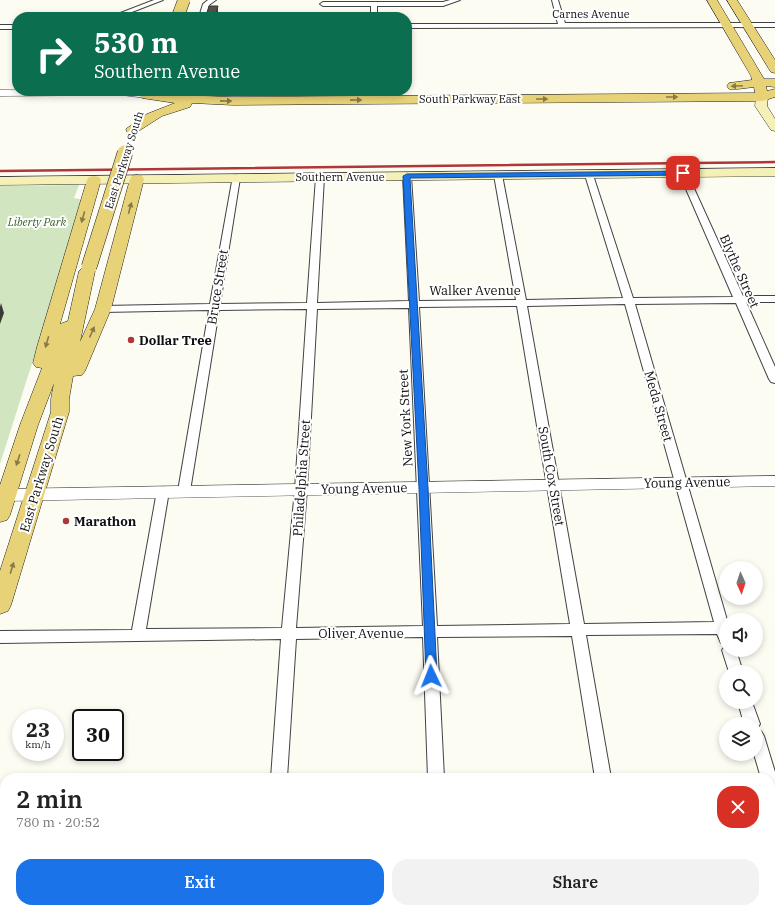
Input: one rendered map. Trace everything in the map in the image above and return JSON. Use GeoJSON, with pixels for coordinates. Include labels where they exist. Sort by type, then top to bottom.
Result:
{"type":"FeatureCollection","features":[{"type":"Feature","properties":{"kind":"main road"},"geometry":{"type":"LineString","coordinates":[[180,12],[184,0]]}},
{"type":"Feature","properties":{"kind":"main road"},"geometry":{"type":"LineString","coordinates":[[712,0],[757,76],[759,83],[770,95],[761,106],[775,128]]}},
{"type":"Feature","properties":{"kind":"main road"},"geometry":{"type":"LineString","coordinates":[[732,0],[775,69]]}},
{"type":"Feature","properties":{"kind":"main road","name":"South Parkway East"},"geometry":{"type":"LineString","coordinates":[[412,90],[735,86],[767,82],[775,83]]}},
{"type":"Feature","properties":{"kind":"main road","name":"South Parkway East"},"geometry":{"type":"LineString","coordinates":[[412,95],[770,95]]}},
{"type":"Feature","properties":{"kind":"main road","name":"South Parkway East"},"geometry":{"type":"LineString","coordinates":[[144,101],[173,99],[208,101],[363,96]]}},
{"type":"Feature","properties":{"kind":"main road","name":"East Parkway South"},"geometry":{"type":"LineString","coordinates":[[0,515],[4,495],[88,269],[132,129],[144,101]]}},
{"type":"Feature","properties":{"kind":"main road"},"geometry":{"type":"LineString","coordinates":[[132,129],[162,110],[175,106],[208,101]]}},
{"type":"Feature","properties":{"kind":"main road","name":"Southern Avenue"},"geometry":{"type":"LineString","coordinates":[[0,181],[775,172]]}},
{"type":"Feature","properties":{"kind":"main road"},"geometry":{"type":"LineString","coordinates":[[60,412],[85,348],[103,309],[137,179]]}},
{"type":"Feature","properties":{"kind":"main road"},"geometry":{"type":"LineString","coordinates":[[29,425],[45,347],[94,180]]}},
{"type":"Feature","properties":{"kind":"main road","name":"East Parkway South"},"geometry":{"type":"LineString","coordinates":[[0,605],[60,412],[62,387],[88,269]]}},
{"type":"Feature","properties":{"kind":"street"},"geometry":{"type":"LineString","coordinates":[[127,12],[160,0]]}},
{"type":"Feature","properties":{"kind":"street"},"geometry":{"type":"LineString","coordinates":[[204,12],[206,4],[213,0]]}},
{"type":"Feature","properties":{"kind":"street"},"geometry":{"type":"LineString","coordinates":[[323,4],[443,4],[457,0]]}},
{"type":"Feature","properties":{"kind":"street"},"geometry":{"type":"LineString","coordinates":[[555,0],[562,26]]}},
{"type":"Feature","properties":{"kind":"street"},"geometry":{"type":"LineString","coordinates":[[374,4],[374,12]]}},
{"type":"Feature","properties":{"kind":"street","name":"Carnes Avenue"},"geometry":{"type":"LineString","coordinates":[[412,26],[775,25]]}},
{"type":"Feature","properties":{"kind":"street"},"geometry":{"type":"LineString","coordinates":[[0,27],[12,27]]}},
{"type":"Feature","properties":{"kind":"street"},"geometry":{"type":"LineString","coordinates":[[0,93],[12,93]]}},
{"type":"Feature","properties":{"kind":"street"},"geometry":{"type":"LineString","coordinates":[[132,96],[144,101]]}},
{"type":"Feature","properties":{"kind":"street","name":"Blythe Street"},"geometry":{"type":"LineString","coordinates":[[683,173],[775,379]]}},
{"type":"Feature","properties":{"kind":"street","name":"South Cox Street"},"geometry":{"type":"LineString","coordinates":[[498,175],[554,484],[602,773]]}},
{"type":"Feature","properties":{"kind":"street","name":"Meda Street"},"geometry":{"type":"LineString","coordinates":[[589,175],[629,302],[719,616]]}},
{"type":"Feature","properties":{"kind":"street","name":"New York Street"},"geometry":{"type":"LineString","coordinates":[[407,176],[424,488],[436,773]]}},
{"type":"Feature","properties":{"kind":"street","name":"Philadelphia Street"},"geometry":{"type":"LineString","coordinates":[[279,773],[289,633],[302,489],[320,177]]}},
{"type":"Feature","properties":{"kind":"street","name":"Bruce Street"},"geometry":{"type":"LineString","coordinates":[[184,491],[236,178]]}},
{"type":"Feature","properties":{"kind":"street","name":"Walker Avenue"},"geometry":{"type":"LineString","coordinates":[[103,309],[413,304],[522,304],[775,299]]}},
{"type":"Feature","properties":{"kind":"street","name":"Young Avenue"},"geometry":{"type":"LineString","coordinates":[[4,495],[775,480]]}},
{"type":"Feature","properties":{"kind":"street"},"geometry":{"type":"LineString","coordinates":[[138,635],[163,492]]}},
{"type":"Feature","properties":{"kind":"street","name":"Oliver Avenue"},"geometry":{"type":"LineString","coordinates":[[0,637],[577,629],[719,634]]}},
{"type":"Feature","properties":{"kind":"street"},"geometry":{"type":"LineString","coordinates":[[763,759],[767,773]]}},
{"type":"Feature","properties":{"kind":"green space","name":"Liberty Park"},"geometry":{"type":"Polygon","coordinates":[[[79,185],[74,198],[84,200],[0,464],[0,186],[79,185]]]}},
{"type":"Feature","properties":{"kind":"building"},"geometry":{"type":"Polygon","coordinates":[[[209,6],[218,6],[216,12],[208,12],[209,6]]]}},
{"type":"Feature","properties":{"kind":"railway"},"geometry":{"type":"LineString","coordinates":[[0,171],[775,162]]}},
{"type":"Feature","properties":{"kind":"place","name":"Dollar Tree"},"geometry":{"type":"Point","coordinates":[131,340]}},
{"type":"Feature","properties":{"kind":"place","name":"Marathon"},"geometry":{"type":"Point","coordinates":[66,521]}},
{"type":"Feature","properties":{"kind":"route"},"geometry":{"type":"LineString","coordinates":[[431,676],[424,488],[407,176],[683,173]]}}]}
